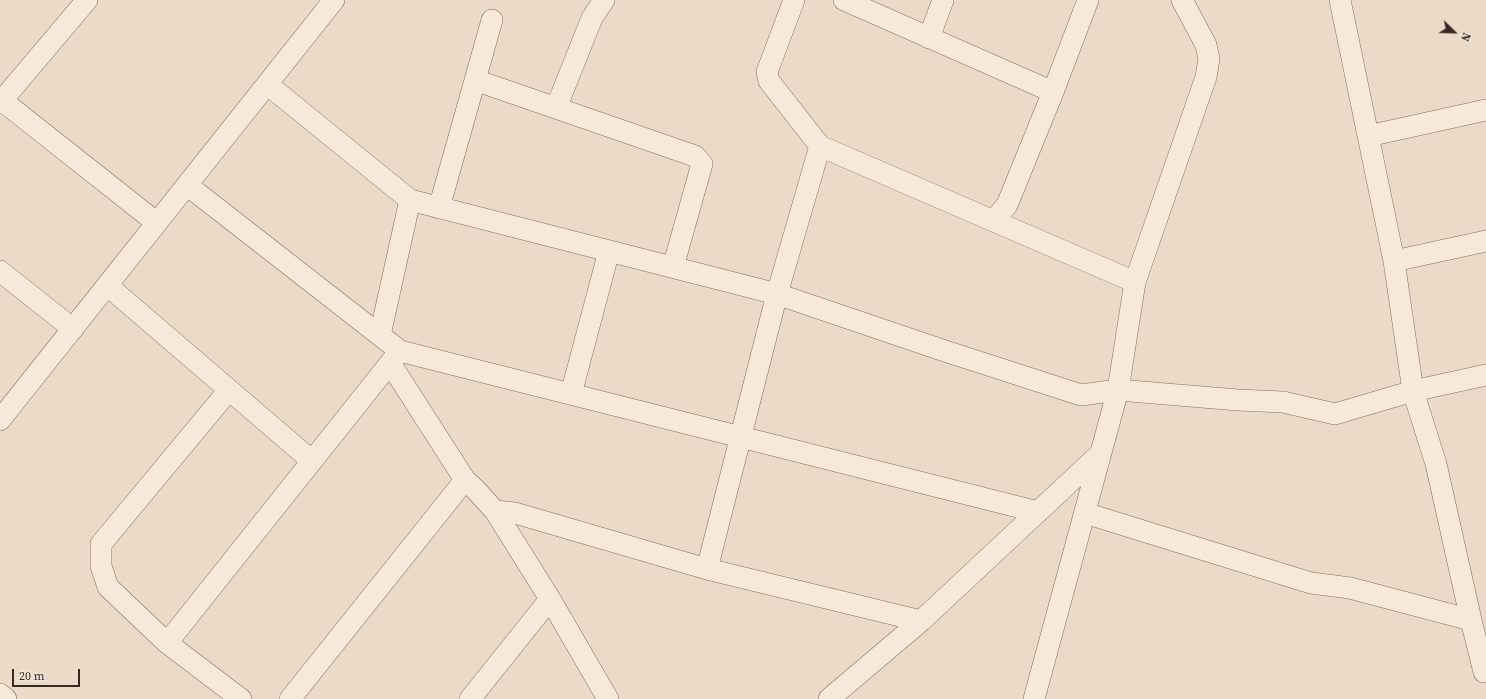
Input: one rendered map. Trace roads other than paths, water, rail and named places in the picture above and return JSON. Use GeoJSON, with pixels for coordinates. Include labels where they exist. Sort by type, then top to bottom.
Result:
{"type":"FeatureCollection","features":[{"type":"Feature","properties":{"kind":"street"},"geometry":{"type":"LineString","coordinates":[[87,0],[1,101],[157,223]]}},
{"type":"Feature","properties":{"kind":"street"},"geometry":{"type":"LineString","coordinates":[[0,420],[334,0]]}},
{"type":"Feature","properties":{"kind":"street"},"geometry":{"type":"LineString","coordinates":[[556,108],[592,18],[604,0]]}},
{"type":"Feature","properties":{"kind":"street"},"geometry":{"type":"LineString","coordinates":[[794,0],[767,72],[769,80],[820,146],[1135,282]]}},
{"type":"Feature","properties":{"kind":"street"},"geometry":{"type":"LineString","coordinates":[[844,0],[1053,92]]}},
{"type":"Feature","properties":{"kind":"street"},"geometry":{"type":"LineString","coordinates":[[929,38],[943,0]]}},
{"type":"Feature","properties":{"kind":"street"},"geometry":{"type":"LineString","coordinates":[[994,220],[1007,205],[1053,92],[1088,0]]}},
{"type":"Feature","properties":{"kind":"street"},"geometry":{"type":"LineString","coordinates":[[1034,699],[1118,390],[1135,282],[1206,77],[1209,59],[1206,45],[1182,0]]}},
{"type":"Feature","properties":{"kind":"street"},"geometry":{"type":"LineString","coordinates":[[1340,0],[1394,262],[1413,391],[1436,464],[1484,672]]}},
{"type":"Feature","properties":{"kind":"street"},"geometry":{"type":"LineString","coordinates":[[439,208],[492,20]]}},
{"type":"Feature","properties":{"kind":"street"},"geometry":{"type":"LineString","coordinates":[[475,80],[695,156],[702,164],[673,267]]}},
{"type":"Feature","properties":{"kind":"street"},"geometry":{"type":"LineString","coordinates":[[267,84],[410,200],[777,294],[1080,395],[1118,390],[1238,400],[1283,402],[1335,414],[1413,391],[1486,375]]}},
{"type":"Feature","properties":{"kind":"street"},"geometry":{"type":"LineString","coordinates":[[1368,136],[1486,110]]}},
{"type":"Feature","properties":{"kind":"street"},"geometry":{"type":"LineString","coordinates":[[707,569],[777,294],[820,146]]}},
{"type":"Feature","properties":{"kind":"street"},"geometry":{"type":"LineString","coordinates":[[187,185],[380,335],[395,357],[465,480],[475,488],[495,511],[550,599],[608,699]]}},
{"type":"Feature","properties":{"kind":"street"},"geometry":{"type":"LineString","coordinates":[[380,335],[410,200]]}},
{"type":"Feature","properties":{"kind":"street"},"geometry":{"type":"LineString","coordinates":[[1394,262],[1486,241]]}},
{"type":"Feature","properties":{"kind":"street"},"geometry":{"type":"LineString","coordinates":[[571,394],[609,251]]}},
{"type":"Feature","properties":{"kind":"street"},"geometry":{"type":"LineString","coordinates":[[0,271],[73,328]]}},
{"type":"Feature","properties":{"kind":"street"},"geometry":{"type":"LineString","coordinates":[[108,286],[312,461]]}},
{"type":"Feature","properties":{"kind":"street"},"geometry":{"type":"LineString","coordinates":[[395,357],[571,394],[1038,512]]}},
{"type":"Feature","properties":{"kind":"street"},"geometry":{"type":"LineString","coordinates":[[168,643],[395,357]]}},
{"type":"Feature","properties":{"kind":"street"},"geometry":{"type":"LineString","coordinates":[[229,390],[101,544],[101,566],[108,587],[168,643],[241,699]]}},
{"type":"Feature","properties":{"kind":"street"},"geometry":{"type":"LineString","coordinates":[[829,699],[921,621],[1101,453]]}},
{"type":"Feature","properties":{"kind":"street"},"geometry":{"type":"LineString","coordinates":[[290,699],[465,480]]}},
{"type":"Feature","properties":{"kind":"street"},"geometry":{"type":"LineString","coordinates":[[495,511],[515,513],[707,569],[921,621]]}},
{"type":"Feature","properties":{"kind":"street"},"geometry":{"type":"LineString","coordinates":[[1085,513],[1311,583],[1350,588],[1471,620]]}},
{"type":"Feature","properties":{"kind":"street"},"geometry":{"type":"LineString","coordinates":[[470,699],[550,599]]}},
{"type":"Feature","properties":{"kind":"street"},"geometry":{"type":"LineString","coordinates":[[0,694],[6,699]]}}]}
